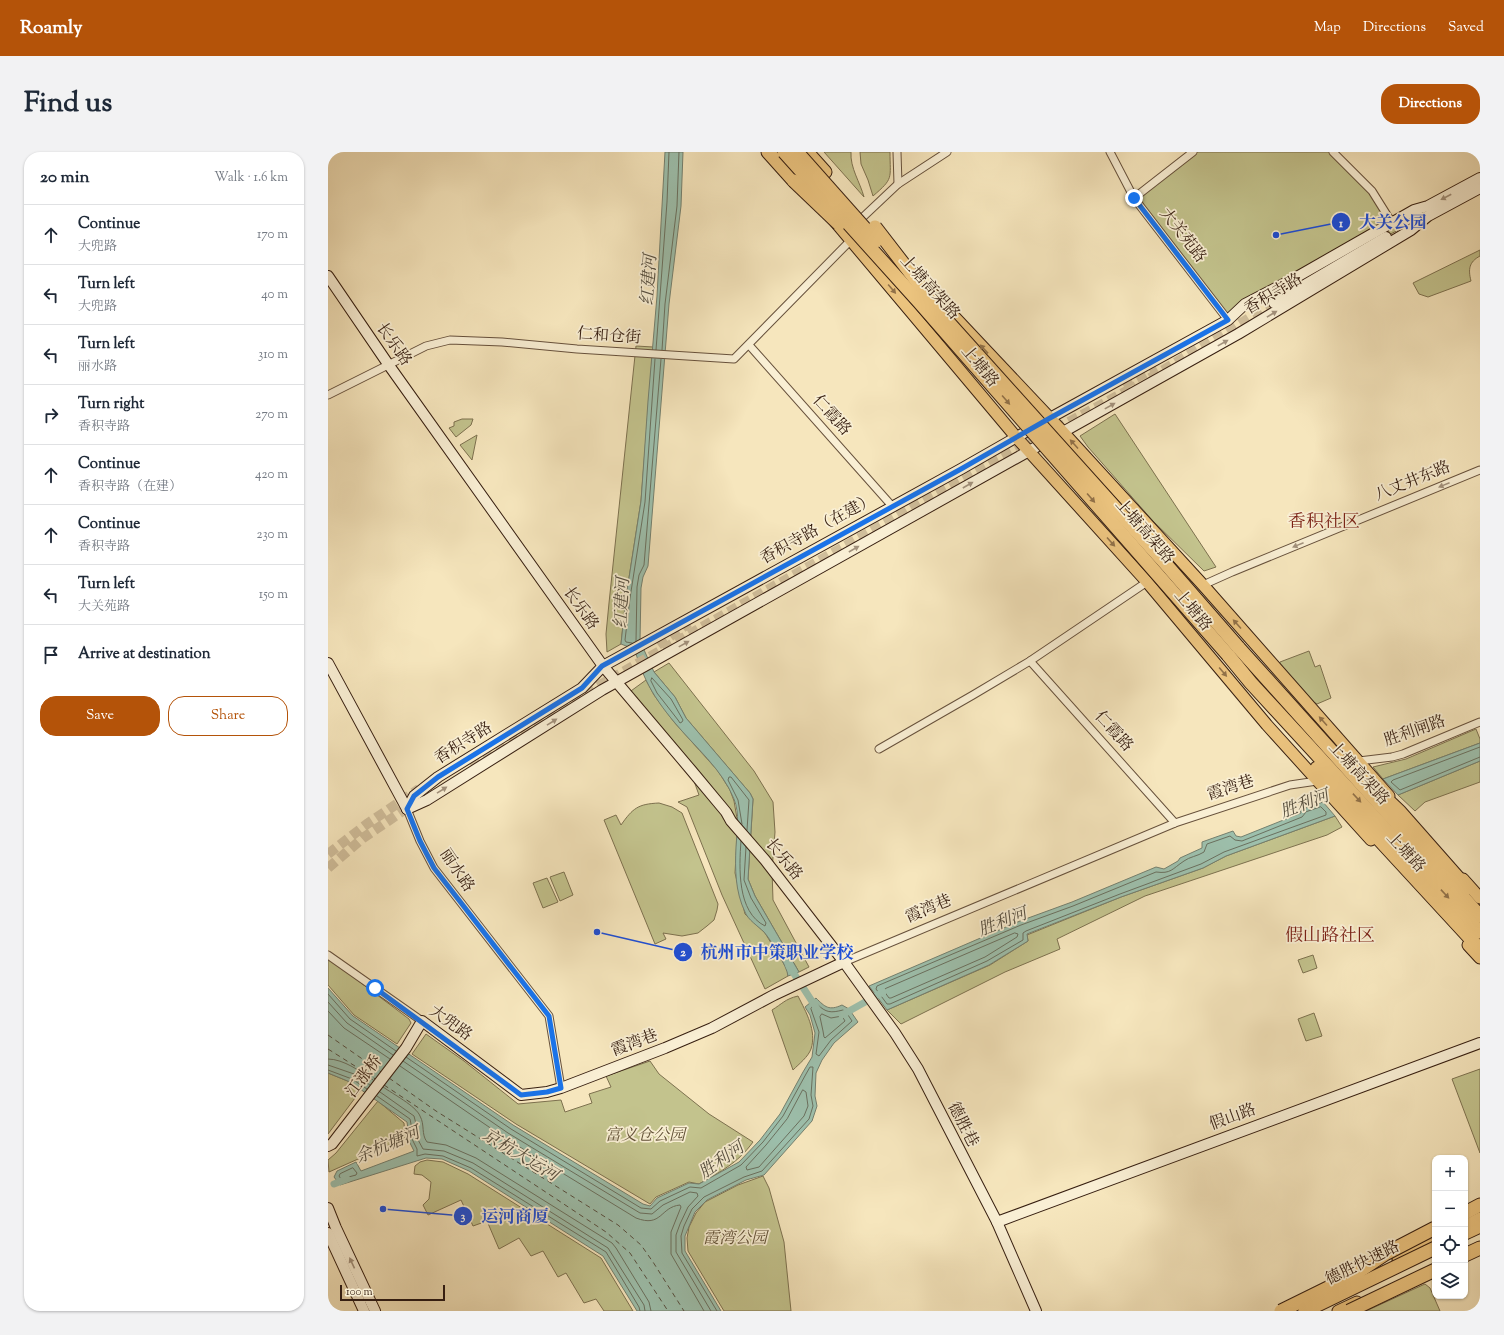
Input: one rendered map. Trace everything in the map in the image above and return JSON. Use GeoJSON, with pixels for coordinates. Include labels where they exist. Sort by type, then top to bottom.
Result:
{"type":"FeatureCollection","features":[{"type":"Feature","properties":{"kind":"highway"},"geometry":{"type":"LineString","coordinates":[[768,152],[805,192],[919,302]]}},
{"type":"Feature","properties":{"kind":"highway","name":"上塘高架路"},"geometry":{"type":"LineString","coordinates":[[784,152],[919,302],[1119,529],[1251,683],[1480,932]]}},
{"type":"Feature","properties":{"kind":"highway","name":"上塘高架路"},"geometry":{"type":"LineString","coordinates":[[796,152],[1480,916]]}},
{"type":"Feature","properties":{"kind":"highway"},"geometry":{"type":"LineString","coordinates":[[807,152],[874,225],[946,319]]}},
{"type":"Feature","properties":{"kind":"highway"},"geometry":{"type":"LineString","coordinates":[[1268,681],[1306,715],[1364,778],[1400,812],[1480,903]]}},
{"type":"Feature","properties":{"kind":"highway"},"geometry":{"type":"LineString","coordinates":[[1251,683],[1284,729],[1375,835],[1480,949]]}},
{"type":"Feature","properties":{"kind":"highway"},"geometry":{"type":"LineString","coordinates":[[1468,1211],[1480,1205]]}},
{"type":"Feature","properties":{"kind":"highway"},"geometry":{"type":"LineString","coordinates":[[1468,1216],[1480,1210]]}},
{"type":"Feature","properties":{"kind":"highway"},"geometry":{"type":"LineString","coordinates":[[1468,1232],[1480,1226]]}},
{"type":"Feature","properties":{"kind":"highway"},"geometry":{"type":"LineString","coordinates":[[1352,1276],[1385,1254],[1432,1230]]}},
{"type":"Feature","properties":{"kind":"highway"},"geometry":{"type":"LineString","coordinates":[[1281,1311],[1432,1235]]}},
{"type":"Feature","properties":{"kind":"highway"},"geometry":{"type":"LineString","coordinates":[[1468,1241],[1480,1235]]}},
{"type":"Feature","properties":{"kind":"highway"},"geometry":{"type":"LineString","coordinates":[[1468,1254],[1480,1248]]}},
{"type":"Feature","properties":{"kind":"highway","name":"德胜快速路"},"geometry":{"type":"LineString","coordinates":[[1305,1311],[1432,1249]]}},
{"type":"Feature","properties":{"kind":"highway"},"geometry":{"type":"LineString","coordinates":[[1468,1262],[1480,1256]]}},
{"type":"Feature","properties":{"kind":"highway","name":"德胜快速路"},"geometry":{"type":"LineString","coordinates":[[1323,1311],[1432,1258]]}},
{"type":"Feature","properties":{"kind":"highway"},"geometry":{"type":"LineString","coordinates":[[1351,1310],[1432,1271]]}},
{"type":"Feature","properties":{"kind":"highway"},"geometry":{"type":"LineString","coordinates":[[1351,1310],[1432,1278]]}},
{"type":"Feature","properties":{"kind":"main road","name":"上塘路"},"geometry":{"type":"LineString","coordinates":[[776,152],[1016,437],[1147,582],[1267,725],[1480,958]]}},
{"type":"Feature","properties":{"kind":"main road","name":"上塘路"},"geometry":{"type":"LineString","coordinates":[[802,152],[1063,432],[1203,586],[1480,898]]}},
{"type":"Feature","properties":{"kind":"main road"},"geometry":{"type":"LineString","coordinates":[[1468,1224],[1480,1218]]}},
{"type":"Feature","properties":{"kind":"main road"},"geometry":{"type":"LineString","coordinates":[[1292,1311],[1432,1241]]}},
{"type":"Feature","properties":{"kind":"main road"},"geometry":{"type":"LineString","coordinates":[[1468,1248],[1480,1242]]}},
{"type":"Feature","properties":{"kind":"main road"},"geometry":{"type":"LineString","coordinates":[[1338,1311],[1432,1265]]}},
{"type":"Feature","properties":{"kind":"street"},"geometry":{"type":"LineString","coordinates":[[897,152],[898,184]]}},
{"type":"Feature","properties":{"kind":"street"},"geometry":{"type":"LineString","coordinates":[[862,218],[898,184],[947,152]]}},
{"type":"Feature","properties":{"kind":"street","name":"大关苑路"},"geometry":{"type":"LineString","coordinates":[[1110,152],[1134,198],[1238,334]]}},
{"type":"Feature","properties":{"kind":"street"},"geometry":{"type":"LineString","coordinates":[[1134,198],[1193,152]]}},
{"type":"Feature","properties":{"kind":"street"},"geometry":{"type":"LineString","coordinates":[[1333,152],[1372,191],[1392,223]]}},
{"type":"Feature","properties":{"kind":"street","name":"香积寺路"},"geometry":{"type":"LineString","coordinates":[[407,809],[426,800],[617,682],[1028,450],[1238,334],[1411,230],[1428,211],[1480,178]]}},
{"type":"Feature","properties":{"kind":"street","name":"香积寺路"},"geometry":{"type":"LineString","coordinates":[[1016,437],[1228,320],[1245,304],[1302,275],[1414,210],[1428,211],[1480,188]]}},
{"type":"Feature","properties":{"kind":"street"},"geometry":{"type":"LineString","coordinates":[[1273,301],[1416,216],[1428,211]]}},
{"type":"Feature","properties":{"kind":"street","name":"仁和仓街"},"geometry":{"type":"LineString","coordinates":[[328,395],[426,346],[450,340],[734,360],[851,240]]}},
{"type":"Feature","properties":{"kind":"street","name":"长乐路"},"geometry":{"type":"LineString","coordinates":[[328,276],[388,364],[602,666],[696,776],[731,821],[765,860],[844,962]]}},
{"type":"Feature","properties":{"kind":"street","name":"仁霞路"},"geometry":{"type":"LineString","coordinates":[[749,345],[892,506]]}},
{"type":"Feature","properties":{"kind":"street","name":"香积寺路（在建）"},"geometry":{"type":"LineString","coordinates":[[639,646],[1016,437]]}},
{"type":"Feature","properties":{"kind":"street","name":"八丈井东路"},"geometry":{"type":"LineString","coordinates":[[1203,586],[1232,572],[1480,470]]}},
{"type":"Feature","properties":{"kind":"street"},"geometry":{"type":"LineString","coordinates":[[731,600],[794,565],[804,555]]}},
{"type":"Feature","properties":{"kind":"street"},"geometry":{"type":"LineString","coordinates":[[736,611],[798,576],[820,568]]}},
{"type":"Feature","properties":{"kind":"street"},"geometry":{"type":"LineString","coordinates":[[879,749],[1030,661],[1147,582]]}},
{"type":"Feature","properties":{"kind":"street","name":"香积寺路"},"geometry":{"type":"LineString","coordinates":[[407,809],[414,796],[438,777],[582,688],[602,666],[639,646]]}},
{"type":"Feature","properties":{"kind":"street","name":"仁霞路"},"geometry":{"type":"LineString","coordinates":[[1030,661],[1175,823]]}},
{"type":"Feature","properties":{"kind":"street","name":"丽水路"},"geometry":{"type":"LineString","coordinates":[[328,663],[407,809],[420,841],[434,868],[549,1016],[561,1088]]}},
{"type":"Feature","properties":{"kind":"street","name":"胜利闸路"},"geometry":{"type":"LineString","coordinates":[[1359,761],[1392,757],[1403,754],[1480,722]]}},
{"type":"Feature","properties":{"kind":"street","name":"霞湾巷"},"geometry":{"type":"LineString","coordinates":[[561,1088],[692,1037],[844,962],[1175,823],[1290,785],[1317,781]]}},
{"type":"Feature","properties":{"kind":"street","name":"大兜路"},"geometry":{"type":"LineString","coordinates":[[328,955],[521,1095],[547,1092],[561,1088]]}},
{"type":"Feature","properties":{"kind":"street","name":"德胜巷"},"geometry":{"type":"LineString","coordinates":[[844,962],[890,1027],[918,1070],[997,1222],[1036,1311]]}},
{"type":"Feature","properties":{"kind":"street","name":"江涨桥"},"geometry":{"type":"LineString","coordinates":[[328,1146],[332,1144],[406,1048],[422,1022]]}},
{"type":"Feature","properties":{"kind":"street","name":"假山路"},"geometry":{"type":"LineString","coordinates":[[997,1222],[1480,1042]]}},
{"type":"Feature","properties":{"kind":"street"},"geometry":{"type":"LineString","coordinates":[[328,1208],[375,1311]]}},
{"type":"Feature","properties":{"kind":"street"},"geometry":{"type":"LineString","coordinates":[[328,1233],[364,1311]]}},
{"type":"Feature","properties":{"kind":"green space"},"geometry":{"type":"Polygon","coordinates":[[[824,152],[851,152],[852,164],[864,197],[824,152]]]}},
{"type":"Feature","properties":{"kind":"green space"},"geometry":{"type":"Polygon","coordinates":[[[860,152],[890,152],[890,173],[888,181],[873,196],[861,164],[860,152]]]}},
{"type":"Feature","properties":{"kind":"green space"},"geometry":{"type":"Polygon","coordinates":[[[1193,152],[1333,152],[1372,191],[1402,228],[1228,320],[1134,198],[1193,152]]]}},
{"type":"Feature","properties":{"kind":"green space"},"geometry":{"type":"Polygon","coordinates":[[[1480,250],[1480,256],[1476,258],[1470,266],[1471,281],[1428,297],[1419,294],[1413,283],[1480,250]]]}},
{"type":"Feature","properties":{"kind":"green space"},"geometry":{"type":"Polygon","coordinates":[[[636,346],[653,347],[641,501],[626,597],[621,644],[607,652],[606,634],[636,346]]]}},
{"type":"Feature","properties":{"kind":"green space"},"geometry":{"type":"Polygon","coordinates":[[[1115,414],[1216,567],[1204,571],[1153,521],[1080,436],[1115,414]]]}},
{"type":"Feature","properties":{"kind":"green space"},"geometry":{"type":"Polygon","coordinates":[[[462,419],[473,419],[471,425],[456,437],[449,428],[454,426],[454,422],[462,419]]]}},
{"type":"Feature","properties":{"kind":"green space"},"geometry":{"type":"Polygon","coordinates":[[[477,435],[472,460],[460,445],[477,435]]]}},
{"type":"Feature","properties":{"kind":"green space"},"geometry":{"type":"Polygon","coordinates":[[[1309,651],[1315,667],[1320,665],[1331,698],[1317,704],[1312,701],[1279,665],[1280,662],[1309,651]]]}},
{"type":"Feature","properties":{"kind":"green space"},"geometry":{"type":"Polygon","coordinates":[[[669,663],[754,771],[773,802],[775,832],[772,870],[773,900],[809,967],[799,972],[755,896],[748,879],[753,799],[750,793],[686,718],[675,697],[654,672],[669,663]]]}},
{"type":"Feature","properties":{"kind":"green space"},"geometry":{"type":"Polygon","coordinates":[[[646,680],[654,695],[674,722],[718,771],[730,790],[734,801],[738,824],[735,873],[745,914],[765,933],[787,969],[788,976],[765,989],[722,895],[687,807],[678,802],[699,795],[689,767],[624,696],[646,680]]]}},
{"type":"Feature","properties":{"kind":"green space"},"geometry":{"type":"Polygon","coordinates":[[[1476,729],[1480,743],[1383,779],[1373,767],[1406,759],[1476,729]]]}},
{"type":"Feature","properties":{"kind":"green space"},"geometry":{"type":"Polygon","coordinates":[[[1480,761],[1480,782],[1425,802],[1415,811],[1398,795],[1480,761]]]}},
{"type":"Feature","properties":{"kind":"green space"},"geometry":{"type":"Polygon","coordinates":[[[659,803],[672,807],[682,813],[718,904],[714,920],[698,933],[682,936],[663,933],[666,939],[655,944],[604,820],[616,815],[621,825],[637,808],[646,804],[659,803]]]}},
{"type":"Feature","properties":{"kind":"green space"},"geometry":{"type":"Polygon","coordinates":[[[1335,816],[1342,827],[1327,835],[1145,896],[1057,939],[1060,949],[1005,972],[901,1024],[887,1010],[990,965],[1028,941],[1027,935],[1121,897],[1203,868],[1226,856],[1335,816]]]}},
{"type":"Feature","properties":{"kind":"green space"},"geometry":{"type":"Polygon","coordinates":[[[564,872],[573,895],[560,901],[550,877],[564,872]]]}},
{"type":"Feature","properties":{"kind":"green space"},"geometry":{"type":"Polygon","coordinates":[[[547,878],[558,902],[543,908],[533,883],[547,878]]]}},
{"type":"Feature","properties":{"kind":"green space"},"geometry":{"type":"Polygon","coordinates":[[[1313,955],[1317,968],[1303,973],[1298,960],[1313,955]]]}},
{"type":"Feature","properties":{"kind":"green space"},"geometry":{"type":"Polygon","coordinates":[[[328,958],[409,1019],[411,1023],[397,1044],[354,1015],[328,985],[328,958]]]}},
{"type":"Feature","properties":{"kind":"green space"},"geometry":{"type":"Polygon","coordinates":[[[798,996],[810,1022],[813,1035],[811,1049],[808,1055],[793,1070],[772,1010],[787,1000],[798,996]]]}},
{"type":"Feature","properties":{"kind":"green space"},"geometry":{"type":"Polygon","coordinates":[[[1314,1013],[1322,1036],[1306,1041],[1298,1019],[1314,1013]]]}},
{"type":"Feature","properties":{"kind":"green space","name":"富义仓公园"},"geometry":{"type":"Polygon","coordinates":[[[426,1034],[464,1061],[518,1104],[561,1100],[565,1112],[592,1103],[589,1094],[611,1087],[606,1076],[650,1061],[659,1074],[709,1114],[753,1142],[735,1162],[722,1171],[699,1184],[689,1182],[656,1197],[650,1204],[516,1124],[412,1054],[426,1034]]]}},
{"type":"Feature","properties":{"kind":"green space"},"geometry":{"type":"Polygon","coordinates":[[[1480,1069],[1480,1153],[1452,1079],[1480,1069]]]}},
{"type":"Feature","properties":{"kind":"green space"},"geometry":{"type":"Polygon","coordinates":[[[328,1073],[350,1082],[361,1090],[328,1134],[328,1073]]]}},
{"type":"Feature","properties":{"kind":"green space"},"geometry":{"type":"Polygon","coordinates":[[[378,1101],[404,1123],[405,1138],[329,1172],[328,1160],[336,1153],[378,1101]]]}},
{"type":"Feature","properties":{"kind":"green space"},"geometry":{"type":"Polygon","coordinates":[[[427,1160],[443,1162],[468,1174],[601,1258],[633,1311],[604,1311],[596,1299],[584,1303],[566,1273],[558,1277],[543,1251],[531,1256],[519,1238],[499,1249],[487,1221],[473,1226],[461,1200],[428,1215],[423,1205],[429,1199],[431,1182],[422,1175],[414,1174],[415,1166],[420,1162],[427,1160]]]}},
{"type":"Feature","properties":{"kind":"green space","name":"霞湾公园"},"geometry":{"type":"Polygon","coordinates":[[[763,1176],[769,1188],[784,1242],[791,1311],[724,1311],[688,1251],[687,1238],[689,1227],[696,1213],[705,1202],[738,1185],[763,1176]]]}},
{"type":"Feature","properties":{"kind":"green space"},"geometry":{"type":"Polygon","coordinates":[[[1425,1284],[1430,1288],[1432,1299],[1435,1299],[1440,1311],[1366,1311],[1425,1284]]]}},
{"type":"Feature","properties":{"kind":"water"},"geometry":{"type":"Polygon","coordinates":[[[665,152],[683,152],[681,206],[669,304],[648,566],[643,577],[641,588],[640,641],[654,672],[675,697],[686,718],[750,793],[753,799],[748,879],[755,896],[799,972],[788,976],[782,960],[764,932],[746,915],[739,896],[736,872],[737,811],[729,788],[708,759],[675,723],[659,702],[644,676],[634,649],[621,644],[626,597],[641,501],[657,296],[665,152]]]}},
{"type":"Feature","properties":{"kind":"water"},"geometry":{"type":"Polygon","coordinates":[[[1480,743],[1480,761],[1398,795],[1383,779],[1480,743]]]}},
{"type":"Feature","properties":{"kind":"water"},"geometry":{"type":"Polygon","coordinates":[[[1323,802],[1335,816],[1226,856],[1203,868],[1121,897],[1027,934],[1028,941],[989,965],[887,1010],[869,986],[1020,921],[1072,902],[1156,867],[1164,869],[1178,861],[1180,858],[1202,848],[1202,842],[1233,831],[1236,836],[1241,837],[1301,813],[1300,810],[1323,802]]]}},
{"type":"Feature","properties":{"kind":"water","name":"京杭大运河"},"geometry":{"type":"Polygon","coordinates":[[[328,988],[353,1016],[513,1125],[643,1204],[650,1206],[657,1198],[689,1183],[699,1184],[739,1162],[760,1140],[780,1114],[812,1057],[815,1033],[810,1015],[805,1007],[816,998],[822,1004],[830,1008],[842,1005],[849,1009],[858,1022],[834,1043],[822,1060],[816,1073],[815,1096],[817,1106],[812,1121],[764,1175],[746,1180],[707,1200],[695,1212],[685,1236],[685,1251],[721,1311],[637,1311],[603,1256],[469,1171],[442,1159],[426,1158],[340,1185],[334,1177],[337,1171],[356,1162],[361,1171],[414,1151],[407,1137],[407,1122],[350,1082],[328,1073],[328,988]]]}},
{"type":"Feature","properties":{"kind":"waterway","name":"红建河"},"geometry":{"type":"LineString","coordinates":[[789,966],[817,1009]]}},
{"type":"Feature","properties":{"kind":"waterway","name":"胜利河"},"geometry":{"type":"LineString","coordinates":[[842,1015],[883,992]]}},
{"type":"Feature","properties":{"kind":"waterway","name":"余杭塘河"},"geometry":{"type":"LineString","coordinates":[[334,1184],[347,1179]]}},
{"type":"Feature","properties":{"kind":"ferry route"},"geometry":{"type":"LineString","coordinates":[[328,1035],[381,1072]]}},
{"type":"Feature","properties":{"kind":"ferry route"},"geometry":{"type":"LineString","coordinates":[[328,1049],[377,1080]]}},
{"type":"Feature","properties":{"kind":"ferry route"},"geometry":{"type":"LineString","coordinates":[[389,1078],[436,1111],[618,1225],[641,1245],[684,1311]]}},
{"type":"Feature","properties":{"kind":"ferry route"},"geometry":{"type":"LineString","coordinates":[[384,1085],[606,1232],[630,1253],[668,1311]]}},
{"type":"Feature","properties":{"kind":"tunnel"},"geometry":{"type":"LineString","coordinates":[[1150,378],[1274,303]]}},
{"type":"Feature","properties":{"kind":"tunnel"},"geometry":{"type":"LineString","coordinates":[[1123,385],[1156,367]]}},
{"type":"Feature","properties":{"kind":"tunnel"},"geometry":{"type":"LineString","coordinates":[[471,766],[591,690],[972,474],[1136,386]]}},
{"type":"Feature","properties":{"kind":"tunnel"},"geometry":{"type":"LineString","coordinates":[[658,645],[689,623]]}},
{"type":"Feature","properties":{"kind":"tunnel"},"geometry":{"type":"LineString","coordinates":[[328,854],[367,824],[419,789]]}},
{"type":"Feature","properties":{"kind":"tunnel"},"geometry":{"type":"LineString","coordinates":[[328,868],[363,838],[413,804]]}},
{"type":"Feature","properties":{"kind":"place","name":"大关公园"},"geometry":{"type":"Point","coordinates":[1276,235]}},
{"type":"Feature","properties":{"kind":"place","name":"杭州市中策职业学校"},"geometry":{"type":"Point","coordinates":[597,932]}},
{"type":"Feature","properties":{"kind":"place","name":"运河商厦"},"geometry":{"type":"Point","coordinates":[383,1209]}},
{"type":"Feature","properties":{"kind":"district","name":"香积社区"},"geometry":{"type":"Point","coordinates":[1324,523]}},
{"type":"Feature","properties":{"kind":"district","name":"假山路社区"},"geometry":{"type":"Point","coordinates":[1330,937]}},
{"type":"Feature","properties":{"kind":"route"},"geometry":{"type":"LineString","coordinates":[[375,988],[521,1095],[547,1092],[561,1088],[549,1016],[434,868],[420,841],[407,809],[414,796],[438,777],[582,688],[602,666],[961,469],[1228,320],[1134,198]]}}]}
